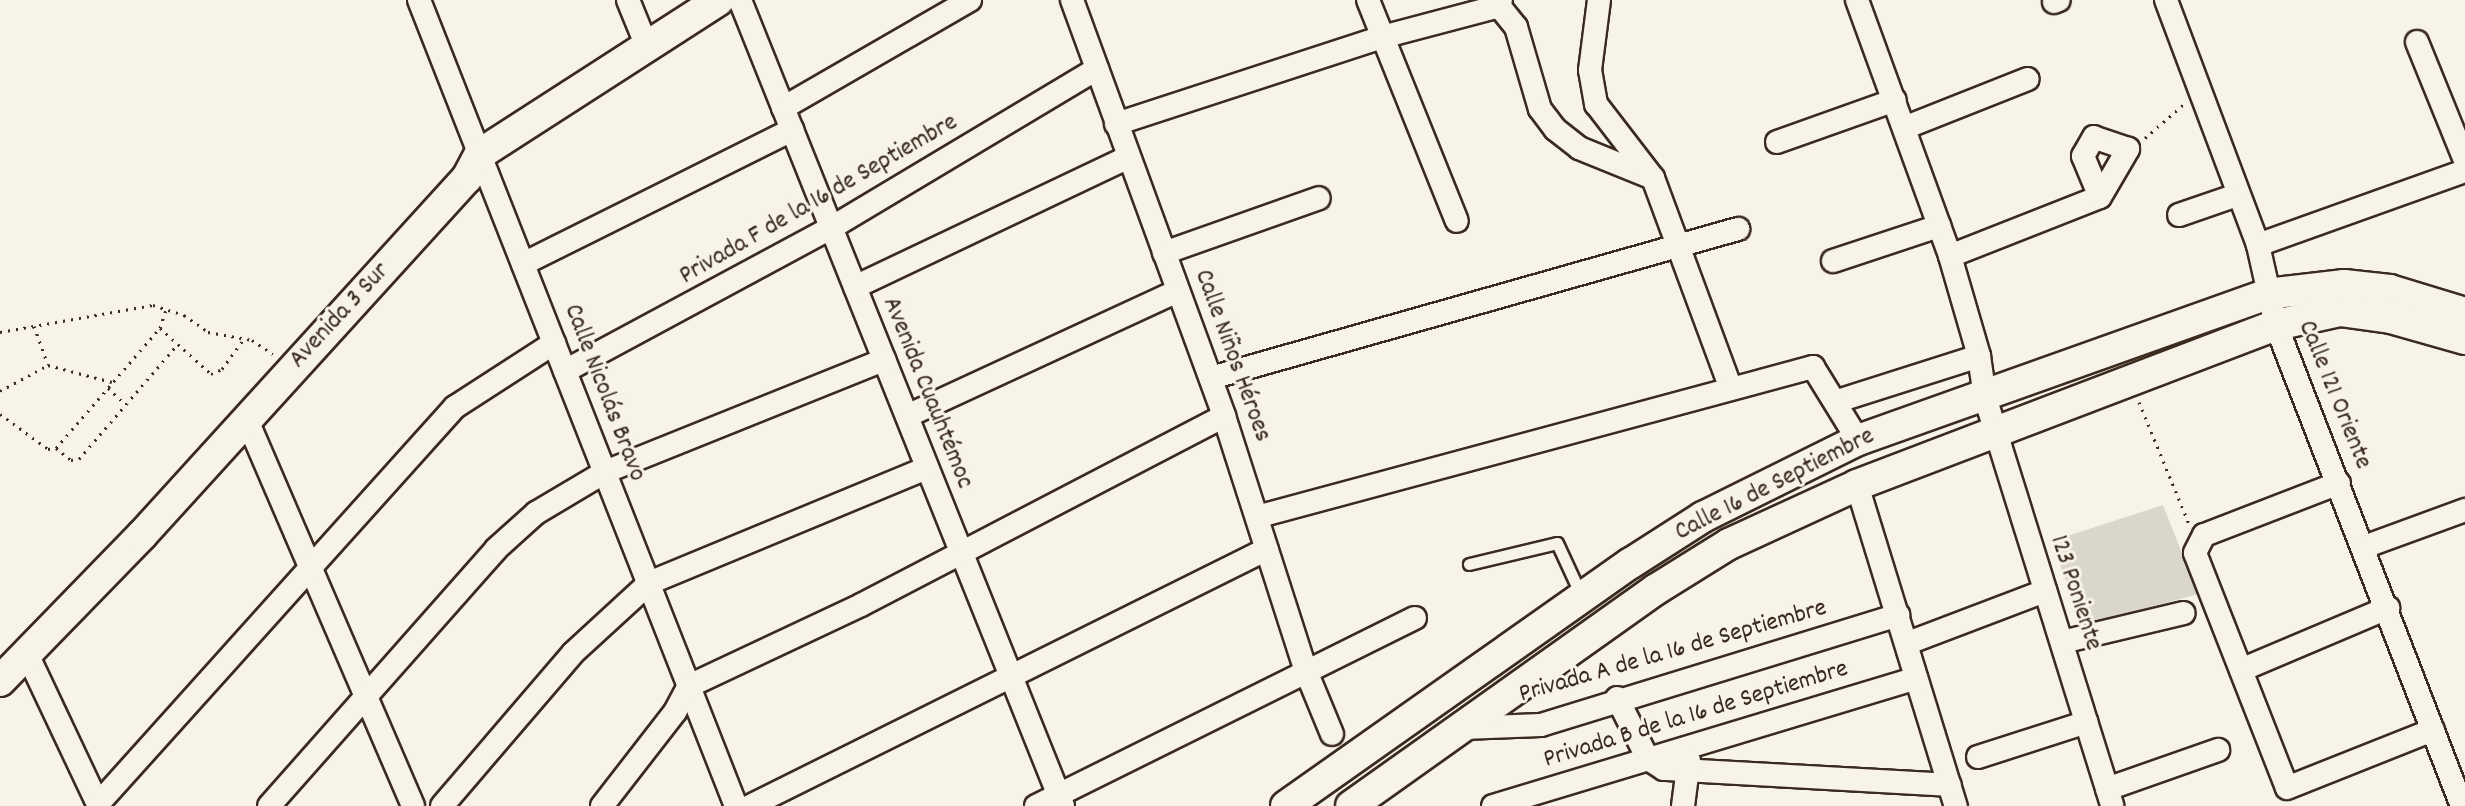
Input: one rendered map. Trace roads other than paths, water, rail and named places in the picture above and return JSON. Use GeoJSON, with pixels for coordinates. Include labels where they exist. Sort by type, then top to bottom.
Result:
{"type":"FeatureCollection","features":[{"type":"Feature","properties":{"kind":"main road","name":"Avenida 3 Sur"},"geometry":{"type":"LineString","coordinates":[[0,681],[467,178],[480,154],[648,49],[719,0]]}},
{"type":"Feature","properties":{"kind":"main road","name":"Calle 16 de Septiembre"},"geometry":{"type":"LineString","coordinates":[[1286,806],[1703,517],[1858,440],[2267,294],[2344,285],[2390,290],[2465,313]]}},
{"type":"Feature","properties":{"kind":"main road","name":"Calle 16 de Septiembre"},"geometry":{"type":"LineString","coordinates":[[1351,806],[1655,590],[1729,544],[1857,485],[2130,378],[2276,325],[2340,311],[2391,318],[2465,339]]}},
{"type":"Feature","properties":{"kind":"street","name":"Calle Nicolás Bravo"},"geometry":{"type":"LineString","coordinates":[[419,0],[736,806]]}},
{"type":"Feature","properties":{"kind":"street"},"geometry":{"type":"LineString","coordinates":[[628,0],[648,49]]}},
{"type":"Feature","properties":{"kind":"street","name":"Avenida Cuauhtémoc"},"geometry":{"type":"LineString","coordinates":[[740,0],[1060,800]]}},
{"type":"Feature","properties":{"kind":"street"},"geometry":{"type":"LineString","coordinates":[[783,108],[970,0]]}},
{"type":"Feature","properties":{"kind":"street","name":"Calle Niños Héroes"},"geometry":{"type":"LineString","coordinates":[[1072,0],[1260,516],[1267,549],[1306,671],[1332,734]]}},
{"type":"Feature","properties":{"kind":"street"},"geometry":{"type":"LineString","coordinates":[[1368,0],[1457,221]]}},
{"type":"Feature","properties":{"kind":"street"},"geometry":{"type":"LineString","coordinates":[[1599,0],[1590,70],[1596,104],[1653,178],[1681,244],[1730,386]]}},
{"type":"Feature","properties":{"kind":"street","name":"Calle 121 Oriente"},"geometry":{"type":"LineString","coordinates":[[2166,0],[2258,245],[2276,325],[2462,806]]}},
{"type":"Feature","properties":{"kind":"street","name":"123 Poniente"},"geometry":{"type":"LineString","coordinates":[[1866,2],[1904,128],[1950,256],[1979,356],[1985,397],[2110,798]]}},
{"type":"Feature","properties":{"kind":"street"},"geometry":{"type":"LineString","coordinates":[[1116,124],[1382,37],[1500,3],[1516,27],[1540,109],[1555,129],[1579,148],[1653,178]]}},
{"type":"Feature","properties":{"kind":"street"},"geometry":{"type":"LineString","coordinates":[[2417,42],[2465,160]]}},
{"type":"Feature","properties":{"kind":"street","name":"Privada F de la 16 de Septiembre"},"geometry":{"type":"LineString","coordinates":[[565,371],[831,228],[1097,69]]}},
{"type":"Feature","properties":{"kind":"street"},"geometry":{"type":"LineString","coordinates":[[1904,128],[2028,79]]}},
{"type":"Feature","properties":{"kind":"street"},"geometry":{"type":"LineString","coordinates":[[1777,142],[1895,100]]}},
{"type":"Feature","properties":{"kind":"street"},"geometry":{"type":"LineString","coordinates":[[523,264],[792,130]]}},
{"type":"Feature","properties":{"kind":"street"},"geometry":{"type":"LineString","coordinates":[[1950,256],[2100,197],[2128,149],[2106,137],[2087,142],[2083,156],[2100,197]]}},
{"type":"Feature","properties":{"kind":"street"},"geometry":{"type":"LineString","coordinates":[[855,287],[1129,157]]}},
{"type":"Feature","properties":{"kind":"street"},"geometry":{"type":"LineString","coordinates":[[2258,245],[2465,171]]}},
{"type":"Feature","properties":{"kind":"street"},"geometry":{"type":"LineString","coordinates":[[2179,215],[2237,195]]}},
{"type":"Feature","properties":{"kind":"street"},"geometry":{"type":"LineString","coordinates":[[1164,253],[1319,198]]}},
{"type":"Feature","properties":{"kind":"street"},"geometry":{"type":"LineString","coordinates":[[1833,261],[1939,226]]}},
{"type":"Feature","properties":{"kind":"street"},"geometry":{"type":"LineString","coordinates":[[1211,378],[1738,229]]}},
{"type":"Feature","properties":{"kind":"street"},"geometry":{"type":"LineString","coordinates":[[907,416],[1178,291]]}},
{"type":"Feature","properties":{"kind":"street"},"geometry":{"type":"LineString","coordinates":[[27,654],[98,805],[309,564],[455,407],[554,343]]}},
{"type":"Feature","properties":{"kind":"street"},"geometry":{"type":"LineString","coordinates":[[1838,401],[1979,356]]}},
{"type":"Feature","properties":{"kind":"street"},"geometry":{"type":"LineString","coordinates":[[269,806],[514,531],[605,472],[884,360]]}},
{"type":"Feature","properties":{"kind":"street"},"geometry":{"type":"LineString","coordinates":[[1260,516],[1730,386],[1819,369],[1858,440]]}},
{"type":"Feature","properties":{"kind":"street"},"geometry":{"type":"LineString","coordinates":[[602,806],[675,712],[689,686],[1224,416]]}},
{"type":"Feature","properties":{"kind":"street"},"geometry":{"type":"LineString","coordinates":[[246,418],[413,806]]}},
{"type":"Feature","properties":{"kind":"street"},"geometry":{"type":"LineString","coordinates":[[442,806],[573,653],[649,583],[927,468]]}},
{"type":"Feature","properties":{"kind":"street"},"geometry":{"type":"LineString","coordinates":[[2339,483],[2196,543],[2195,553],[2287,788],[2433,730]]}},
{"type":"Feature","properties":{"kind":"street"},"geometry":{"type":"LineString","coordinates":[[1617,698],[1648,759],[1664,769],[1953,795],[1857,485]]}},
{"type":"Feature","properties":{"kind":"street"},"geometry":{"type":"LineString","coordinates":[[2364,547],[2465,510]]}},
{"type":"Feature","properties":{"kind":"street"},"geometry":{"type":"LineString","coordinates":[[750,806],[906,732],[1010,675],[1267,549]]}},
{"type":"Feature","properties":{"kind":"street"},"geometry":{"type":"LineString","coordinates":[[1908,643],[2045,591]]}},
{"type":"Feature","properties":{"kind":"street"},"geometry":{"type":"LineString","coordinates":[[2241,670],[2388,608]]}},
{"type":"Feature","properties":{"kind":"street"},"geometry":{"type":"LineString","coordinates":[[2062,642],[2184,613]]}},
{"type":"Feature","properties":{"kind":"street","name":"Privada A de la 16 de Septiembre"},"geometry":{"type":"LineString","coordinates":[[1463,728],[1541,725],[1617,698],[1898,615]]}},
{"type":"Feature","properties":{"kind":"street"},"geometry":{"type":"LineString","coordinates":[[1036,806],[1060,800],[1306,671],[1415,618]]}},
{"type":"Feature","properties":{"kind":"street","name":"Privada B de la 16 de Septiembre"},"geometry":{"type":"LineString","coordinates":[[1493,806],[1916,678]]}},
{"type":"Feature","properties":{"kind":"street"},"geometry":{"type":"LineString","coordinates":[[1978,757],[2087,722]]}},
{"type":"Feature","properties":{"kind":"street"},"geometry":{"type":"LineString","coordinates":[[1683,806],[1691,747]]}},
{"type":"Feature","properties":{"kind":"street"},"geometry":{"type":"LineString","coordinates":[[2110,798],[2218,750]]}},
{"type":"Feature","properties":{"kind":"lane"},"geometry":{"type":"LineString","coordinates":[[1469,564],[1557,543],[1583,599]]}}]}
